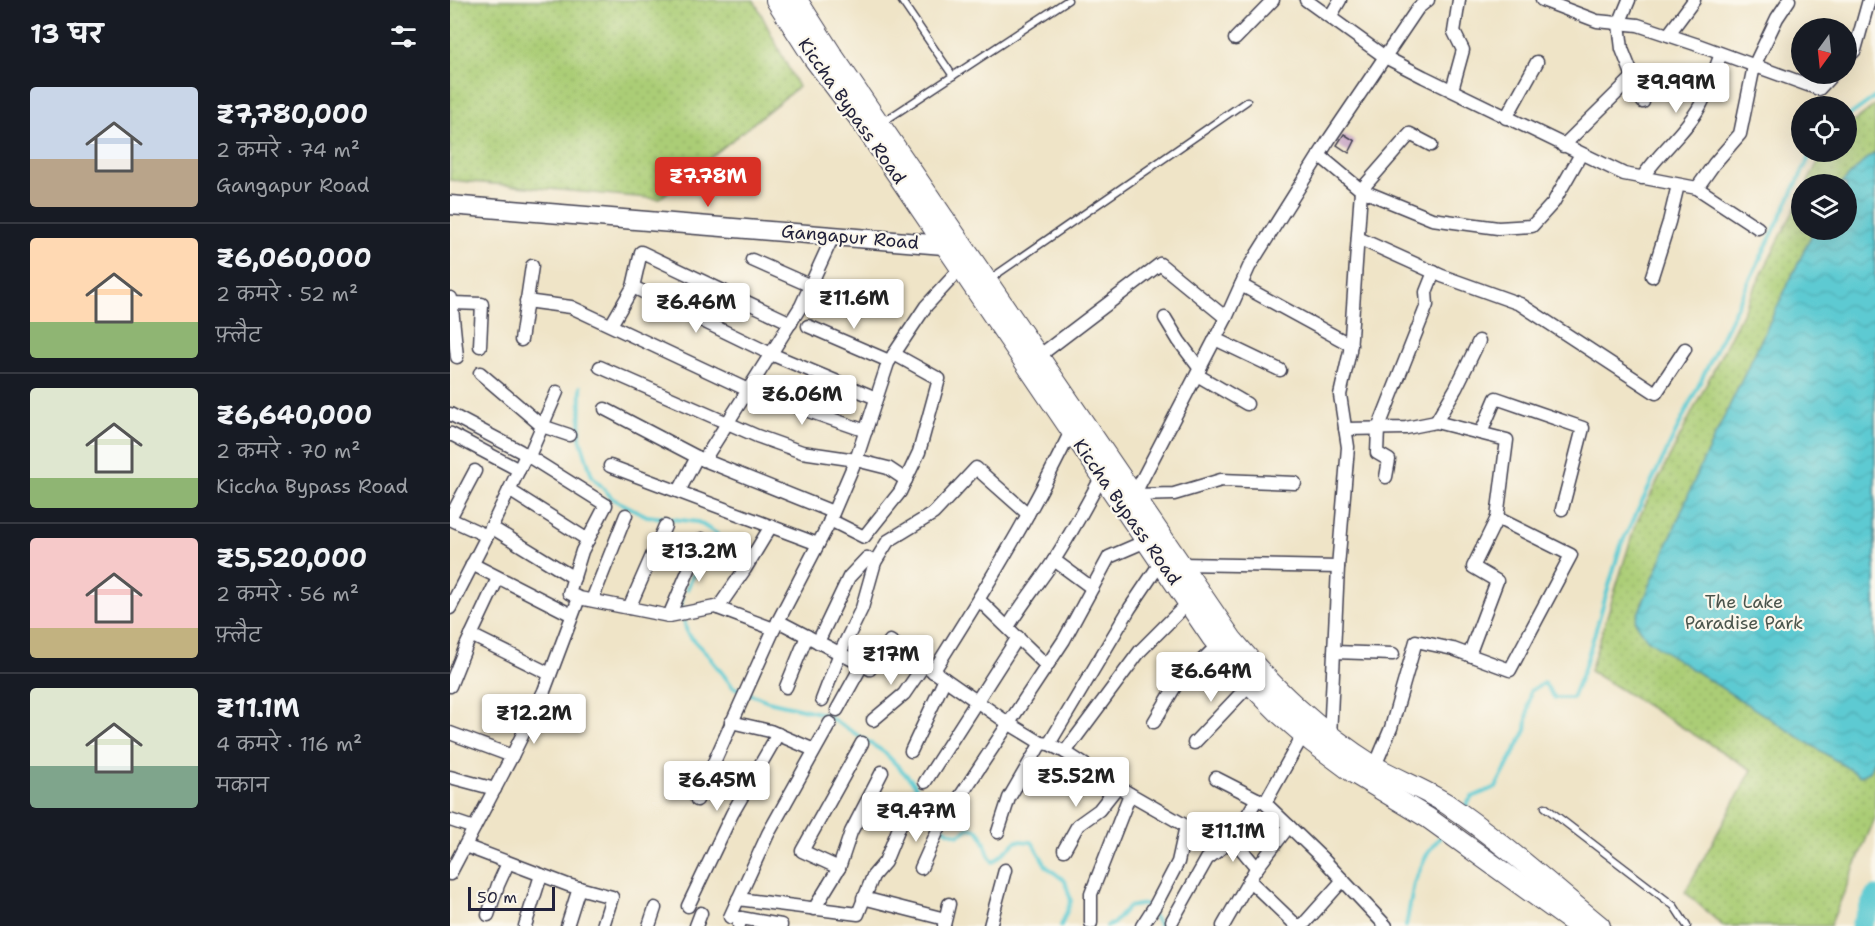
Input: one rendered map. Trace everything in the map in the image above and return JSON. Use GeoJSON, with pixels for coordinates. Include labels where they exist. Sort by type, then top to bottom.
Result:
{"type":"FeatureCollection","features":[{"type":"Feature","properties":{"kind":"main road","name":"Kiccha Bypass Road"},"geometry":{"type":"LineString","coordinates":[[776,0],[814,59],[932,213],[943,245],[965,258],[980,285],[1078,427],[1102,476],[1127,499],[1146,540],[1218,645],[1304,735],[1355,774],[1428,818],[1578,926]]}},
{"type":"Feature","properties":{"kind":"main road"},"geometry":{"type":"LineString","coordinates":[[797,0],[880,124],[932,213],[965,258]]}},
{"type":"Feature","properties":{"kind":"main road"},"geometry":{"type":"LineString","coordinates":[[980,285],[1039,356],[1078,427],[1127,499],[1182,564],[1232,639],[1258,685],[1292,705],[1330,737],[1375,766],[1441,800],[1480,827],[1600,926]]}},
{"type":"Feature","properties":{"kind":"street"},"geometry":{"type":"LineString","coordinates":[[1235,39],[1273,0]]}},
{"type":"Feature","properties":{"kind":"street"},"geometry":{"type":"LineString","coordinates":[[1306,0],[1385,57],[1624,174],[1697,188],[1758,228]]}},
{"type":"Feature","properties":{"kind":"street"},"geometry":{"type":"LineString","coordinates":[[1329,17],[1340,0]]}},
{"type":"Feature","properties":{"kind":"street"},"geometry":{"type":"LineString","coordinates":[[1127,499],[1198,372],[1249,267],[1319,155],[1418,8],[1428,0]]}},
{"type":"Feature","properties":{"kind":"street"},"geometry":{"type":"LineString","coordinates":[[1452,90],[1463,50],[1454,32],[1459,0]]}},
{"type":"Feature","properties":{"kind":"street"},"geometry":{"type":"LineString","coordinates":[[1542,0],[1559,3],[1597,21],[1638,26],[1668,35],[1791,79]]}},
{"type":"Feature","properties":{"kind":"street"},"geometry":{"type":"LineString","coordinates":[[1629,0],[1619,24],[1622,48],[1643,102]]}},
{"type":"Feature","properties":{"kind":"street"},"geometry":{"type":"LineString","coordinates":[[1668,35],[1694,0]]}},
{"type":"Feature","properties":{"kind":"street"},"geometry":{"type":"LineString","coordinates":[[1697,188],[1740,134],[1754,66],[1777,18],[1789,0]]}},
{"type":"Feature","properties":{"kind":"street"},"geometry":{"type":"LineString","coordinates":[[1857,43],[1869,0]]}},
{"type":"Feature","properties":{"kind":"street"},"geometry":{"type":"LineString","coordinates":[[1642,178],[1654,160],[1681,132],[1700,105],[1721,54]]}},
{"type":"Feature","properties":{"kind":"street"},"geometry":{"type":"LineString","coordinates":[[1506,118],[1537,62]]}},
{"type":"Feature","properties":{"kind":"street"},"geometry":{"type":"LineString","coordinates":[[1563,146],[1633,77]]}},
{"type":"Feature","properties":{"kind":"street"},"geometry":{"type":"LineString","coordinates":[[1805,84],[1819,89],[1824,84]]}},
{"type":"Feature","properties":{"kind":"street"},"geometry":{"type":"LineString","coordinates":[[1330,737],[1338,567],[1348,447],[1340,395],[1351,345],[1361,190],[1410,134],[1431,145]]}},
{"type":"Feature","properties":{"kind":"street"},"geometry":{"type":"LineString","coordinates":[[1319,155],[1361,190],[1432,219],[1498,228],[1532,226],[1553,204],[1581,154]]}},
{"type":"Feature","properties":{"kind":"street"},"geometry":{"type":"LineString","coordinates":[[1652,276],[1678,184]]}},
{"type":"Feature","properties":{"kind":"street","name":"Gangapur Road"},"geometry":{"type":"LineString","coordinates":[[450,205],[943,245]]}},
{"type":"Feature","properties":{"kind":"street"},"geometry":{"type":"LineString","coordinates":[[679,491],[727,424],[791,323],[811,286],[833,236]]}},
{"type":"Feature","properties":{"kind":"street"},"geometry":{"type":"LineString","coordinates":[[1358,238],[1434,272],[1520,304],[1656,393],[1685,349]]}},
{"type":"Feature","properties":{"kind":"street"},"geometry":{"type":"LineString","coordinates":[[611,325],[633,287],[641,252],[791,323]]}},
{"type":"Feature","properties":{"kind":"street"},"geometry":{"type":"LineString","coordinates":[[697,800],[776,625],[832,516],[856,460],[891,357],[926,306],[965,258]]}},
{"type":"Feature","properties":{"kind":"street"},"geometry":{"type":"LineString","coordinates":[[752,260],[811,286]]}},
{"type":"Feature","properties":{"kind":"street"},"geometry":{"type":"LineString","coordinates":[[1039,356],[1160,264],[1226,318]]}},
{"type":"Feature","properties":{"kind":"street"},"geometry":{"type":"LineString","coordinates":[[521,340],[532,266]]}},
{"type":"Feature","properties":{"kind":"street"},"geometry":{"type":"LineString","coordinates":[[1386,477],[1389,460],[1377,453],[1378,429],[1427,305],[1426,292],[1434,272]]}},
{"type":"Feature","properties":{"kind":"street"},"geometry":{"type":"LineString","coordinates":[[1241,285],[1351,345]]}},
{"type":"Feature","properties":{"kind":"street"},"geometry":{"type":"LineString","coordinates":[[633,287],[771,354],[876,398]]}},
{"type":"Feature","properties":{"kind":"street"},"geometry":{"type":"LineString","coordinates":[[458,357],[451,300],[482,304],[480,346]]}},
{"type":"Feature","properties":{"kind":"street"},"geometry":{"type":"LineString","coordinates":[[526,301],[571,308],[748,390],[866,431]]}},
{"type":"Feature","properties":{"kind":"street"},"geometry":{"type":"LineString","coordinates":[[1165,318],[1198,372],[1247,404]]}},
{"type":"Feature","properties":{"kind":"street"},"geometry":{"type":"LineString","coordinates":[[605,409],[701,459],[832,516],[864,537],[900,492],[919,453],[939,379],[891,357],[808,326]]}},
{"type":"Feature","properties":{"kind":"street"},"geometry":{"type":"LineString","coordinates":[[1215,339],[1280,370]]}},
{"type":"Feature","properties":{"kind":"street"},"geometry":{"type":"LineString","coordinates":[[1436,422],[1479,341]]}},
{"type":"Feature","properties":{"kind":"street"},"geometry":{"type":"LineString","coordinates":[[600,366],[727,424],[802,452],[856,460],[888,468],[906,480]]}},
{"type":"Feature","properties":{"kind":"street"},"geometry":{"type":"LineString","coordinates":[[480,373],[542,426],[569,435]]}},
{"type":"Feature","properties":{"kind":"street"},"geometry":{"type":"LineString","coordinates":[[450,607],[528,456],[557,392]]}},
{"type":"Feature","properties":{"kind":"street"},"geometry":{"type":"LineString","coordinates":[[1481,433],[1496,398],[1583,428],[1562,509]]}},
{"type":"Feature","properties":{"kind":"street"},"geometry":{"type":"LineString","coordinates":[[450,414],[528,456],[606,505],[582,551],[569,594],[579,598],[672,615],[715,607],[776,625],[813,639],[870,669],[890,641],[1008,723],[1065,752],[1186,826],[1178,862],[1144,923]]}},
{"type":"Feature","properties":{"kind":"street"},"geometry":{"type":"LineString","coordinates":[[1345,429],[1406,428],[1436,422],[1507,440],[1497,518],[1473,567],[1497,581],[1469,655]]}},
{"type":"Feature","properties":{"kind":"street"},"geometry":{"type":"LineString","coordinates":[[873,720],[904,694],[928,668],[979,600],[1078,427]]}},
{"type":"Feature","properties":{"kind":"street"},"geometry":{"type":"LineString","coordinates":[[450,435],[519,470]]}},
{"type":"Feature","properties":{"kind":"street"},"geometry":{"type":"LineString","coordinates":[[610,466],[818,544]]}},
{"type":"Feature","properties":{"kind":"street"},"geometry":{"type":"LineString","coordinates":[[822,700],[840,653],[862,608],[875,562],[888,541],[934,513],[976,468],[1029,514]]}},
{"type":"Feature","properties":{"kind":"street"},"geometry":{"type":"LineString","coordinates":[[475,471],[450,519],[489,531],[574,578]]}},
{"type":"Feature","properties":{"kind":"street"},"geometry":{"type":"LineString","coordinates":[[1008,627],[1020,605],[1071,533],[1102,476]]}},
{"type":"Feature","properties":{"kind":"street"},"geometry":{"type":"LineString","coordinates":[[1127,499],[1174,494],[1221,480],[1295,483]]}},
{"type":"Feature","properties":{"kind":"street"},"geometry":{"type":"LineString","coordinates":[[509,490],[588,540]]}},
{"type":"Feature","properties":{"kind":"street"},"geometry":{"type":"LineString","coordinates":[[592,600],[626,515]]}},
{"type":"Feature","properties":{"kind":"street"},"geometry":{"type":"LineString","coordinates":[[1375,766],[1391,728],[1416,641],[1453,649],[1510,670],[1571,555],[1497,518]]}},
{"type":"Feature","properties":{"kind":"street"},"geometry":{"type":"LineString","coordinates":[[629,608],[665,526]]}},
{"type":"Feature","properties":{"kind":"street"},"geometry":{"type":"LineString","coordinates":[[718,608],[771,526]]}},
{"type":"Feature","properties":{"kind":"street"},"geometry":{"type":"LineString","coordinates":[[672,615],[702,539]]}},
{"type":"Feature","properties":{"kind":"street"},"geometry":{"type":"LineString","coordinates":[[921,868],[941,825],[1064,640],[1109,557],[1146,540]]}},
{"type":"Feature","properties":{"kind":"street"},"geometry":{"type":"LineString","coordinates":[[786,687],[849,577],[867,558],[875,562]]}},
{"type":"Feature","properties":{"kind":"street"},"geometry":{"type":"LineString","coordinates":[[1054,560],[1092,588]]}},
{"type":"Feature","properties":{"kind":"street"},"geometry":{"type":"LineString","coordinates":[[998,832],[1009,798],[1161,562]]}},
{"type":"Feature","properties":{"kind":"street"},"geometry":{"type":"LineString","coordinates":[[472,564],[572,615]]}},
{"type":"Feature","properties":{"kind":"street"},"geometry":{"type":"LineString","coordinates":[[1182,564],[1338,567]]}},
{"type":"Feature","properties":{"kind":"street"},"geometry":{"type":"LineString","coordinates":[[450,686],[471,634],[498,578]]}},
{"type":"Feature","properties":{"kind":"street"},"geometry":{"type":"LineString","coordinates":[[450,874],[512,756],[550,674],[579,598]]}},
{"type":"Feature","properties":{"kind":"street"},"geometry":{"type":"LineString","coordinates":[[979,600],[1047,666]]}},
{"type":"Feature","properties":{"kind":"street"},"geometry":{"type":"LineString","coordinates":[[1065,752],[1140,651],[1189,602]]}},
{"type":"Feature","properties":{"kind":"street"},"geometry":{"type":"LineString","coordinates":[[471,634],[550,674]]}},
{"type":"Feature","properties":{"kind":"street"},"geometry":{"type":"LineString","coordinates":[[925,782],[1018,637]]}},
{"type":"Feature","properties":{"kind":"street"},"geometry":{"type":"LineString","coordinates":[[1154,722],[1176,684],[1218,645]]}},
{"type":"Feature","properties":{"kind":"street"},"geometry":{"type":"LineString","coordinates":[[1334,652],[1393,654]]}},
{"type":"Feature","properties":{"kind":"street"},"geometry":{"type":"LineString","coordinates":[[837,710],[862,665]]}},
{"type":"Feature","properties":{"kind":"street"},"geometry":{"type":"LineString","coordinates":[[911,751],[945,680]]}},
{"type":"Feature","properties":{"kind":"street"},"geometry":{"type":"LineString","coordinates":[[1194,743],[1258,685]]}},
{"type":"Feature","properties":{"kind":"street"},"geometry":{"type":"LineString","coordinates":[[731,722],[770,731],[814,750]]}},
{"type":"Feature","properties":{"kind":"street"},"geometry":{"type":"LineString","coordinates":[[781,926],[740,922],[730,917],[768,834],[830,723]]}},
{"type":"Feature","properties":{"kind":"street"},"geometry":{"type":"LineString","coordinates":[[450,733],[512,756]]}},
{"type":"Feature","properties":{"kind":"street"},"geometry":{"type":"LineString","coordinates":[[688,906],[732,814],[778,734]]}},
{"type":"Feature","properties":{"kind":"street"},"geometry":{"type":"LineString","coordinates":[[1172,921],[1208,859],[1233,839],[1304,735]]}},
{"type":"Feature","properties":{"kind":"street"},"geometry":{"type":"LineString","coordinates":[[839,868],[802,851],[862,743]]}},
{"type":"Feature","properties":{"kind":"street"},"geometry":{"type":"LineString","coordinates":[[814,909],[839,868],[851,831],[882,772]]}},
{"type":"Feature","properties":{"kind":"street"},"geometry":{"type":"LineString","coordinates":[[450,777],[495,789]]}},
{"type":"Feature","properties":{"kind":"street"},"geometry":{"type":"LineString","coordinates":[[1216,778],[1261,801],[1289,826],[1386,926]]}},
{"type":"Feature","properties":{"kind":"street"},"geometry":{"type":"LineString","coordinates":[[1064,850],[1078,825],[1099,810],[1118,786]]}},
{"type":"Feature","properties":{"kind":"street"},"geometry":{"type":"LineString","coordinates":[[1091,923],[1091,894],[1131,794]]}},
{"type":"Feature","properties":{"kind":"street"},"geometry":{"type":"LineString","coordinates":[[738,899],[858,914],[873,876],[885,862],[909,803]]}},
{"type":"Feature","properties":{"kind":"street"},"geometry":{"type":"LineString","coordinates":[[450,820],[474,828]]}},
{"type":"Feature","properties":{"kind":"street"},"geometry":{"type":"LineString","coordinates":[[1223,926],[1249,880],[1289,826]]}},
{"type":"Feature","properties":{"kind":"street"},"geometry":{"type":"LineString","coordinates":[[1233,839],[1257,868]]}},
{"type":"Feature","properties":{"kind":"street"},"geometry":{"type":"LineString","coordinates":[[465,846],[541,875],[612,897],[603,926]]}},
{"type":"Feature","properties":{"kind":"street"},"geometry":{"type":"LineString","coordinates":[[488,915],[508,863]]}},
{"type":"Feature","properties":{"kind":"street"},"geometry":{"type":"LineString","coordinates":[[990,926],[1005,870]]}},
{"type":"Feature","properties":{"kind":"street"},"geometry":{"type":"LineString","coordinates":[[525,926],[541,875]]}},
{"type":"Feature","properties":{"kind":"street"},"geometry":{"type":"LineString","coordinates":[[1249,880],[1297,926]]}},
{"type":"Feature","properties":{"kind":"street"},"geometry":{"type":"LineString","coordinates":[[1302,926],[1342,880]]}},
{"type":"Feature","properties":{"kind":"street"},"geometry":{"type":"LineString","coordinates":[[567,926],[579,888]]}},
{"type":"Feature","properties":{"kind":"street"},"geometry":{"type":"LineString","coordinates":[[863,898],[944,922],[949,904]]}},
{"type":"Feature","properties":{"kind":"street"},"geometry":{"type":"LineString","coordinates":[[649,926],[655,908]]}},
{"type":"Feature","properties":{"kind":"street"},"geometry":{"type":"LineString","coordinates":[[696,926],[701,913]]}},
{"type":"Feature","properties":{"kind":"lane"},"geometry":{"type":"LineString","coordinates":[[901,0],[953,76]]}},
{"type":"Feature","properties":{"kind":"lane"},"geometry":{"type":"LineString","coordinates":[[880,124],[1068,0]]}},
{"type":"Feature","properties":{"kind":"lane"},"geometry":{"type":"LineString","coordinates":[[980,285],[1247,101]]}},
{"type":"Feature","properties":{"kind":"lane"},"geometry":{"type":"LineString","coordinates":[[1545,807],[1674,906],[1687,926]]}},
{"type":"Feature","properties":{"kind":"green space"},"geometry":{"type":"Polygon","coordinates":[[[450,0],[754,0],[798,87],[659,199],[450,180],[450,0]]]}},
{"type":"Feature","properties":{"kind":"green space","name":"The Lake Paradise Park"},"geometry":{"type":"Polygon","coordinates":[[[1875,105],[1875,818],[1830,926],[1723,926],[1685,892],[1752,770],[1590,671],[1635,526],[1791,216],[1791,240],[1857,240],[1857,174],[1812,174],[1818,162],[1857,162],[1857,119],[1875,105]]]}},
{"type":"Feature","properties":{"kind":"water","name":"The Lake Paradise Park"},"geometry":{"type":"Polygon","coordinates":[[[1875,153],[1875,757],[1869,772],[1860,776],[1679,661],[1646,638],[1635,621],[1700,467],[1809,240],[1857,240],[1857,174],[1851,174],[1875,153]]]}},
{"type":"Feature","properties":{"kind":"building"},"geometry":{"type":"Polygon","coordinates":[[[1344,134],[1355,141],[1349,153],[1337,145],[1344,134]]]}},
{"type":"Feature","properties":{"kind":"waterway"},"geometry":{"type":"LineString","coordinates":[[1857,110],[1875,97]]}},
{"type":"Feature","properties":{"kind":"waterway"},"geometry":{"type":"LineString","coordinates":[[1463,809],[1472,797],[1496,787],[1526,730],[1530,691],[1544,683],[1555,698],[1572,698],[1584,669],[1621,545],[1807,162]]}},
{"type":"Feature","properties":{"kind":"waterway"},"geometry":{"type":"LineString","coordinates":[[581,387],[580,438],[592,476],[613,499],[647,516],[698,522],[717,534],[716,557],[693,576],[687,589]]}},
{"type":"Feature","properties":{"kind":"waterway"},"geometry":{"type":"LineString","coordinates":[[682,599],[680,601],[687,633],[733,687],[768,701],[824,714],[884,752],[914,783],[931,819],[948,831],[959,835],[969,828],[978,830],[993,862],[1017,841],[1032,842],[1047,867],[1065,881],[1071,901],[1061,926]]}},
{"type":"Feature","properties":{"kind":"waterway"},"geometry":{"type":"LineString","coordinates":[[1406,926],[1414,883],[1428,852],[1441,836]]}},
{"type":"Feature","properties":{"kind":"waterway"},"geometry":{"type":"LineString","coordinates":[[1861,926],[1875,897]]}},
{"type":"Feature","properties":{"kind":"waterway"},"geometry":{"type":"LineString","coordinates":[[1107,926],[1113,924],[1128,907],[1145,904],[1159,926]]}}]}
